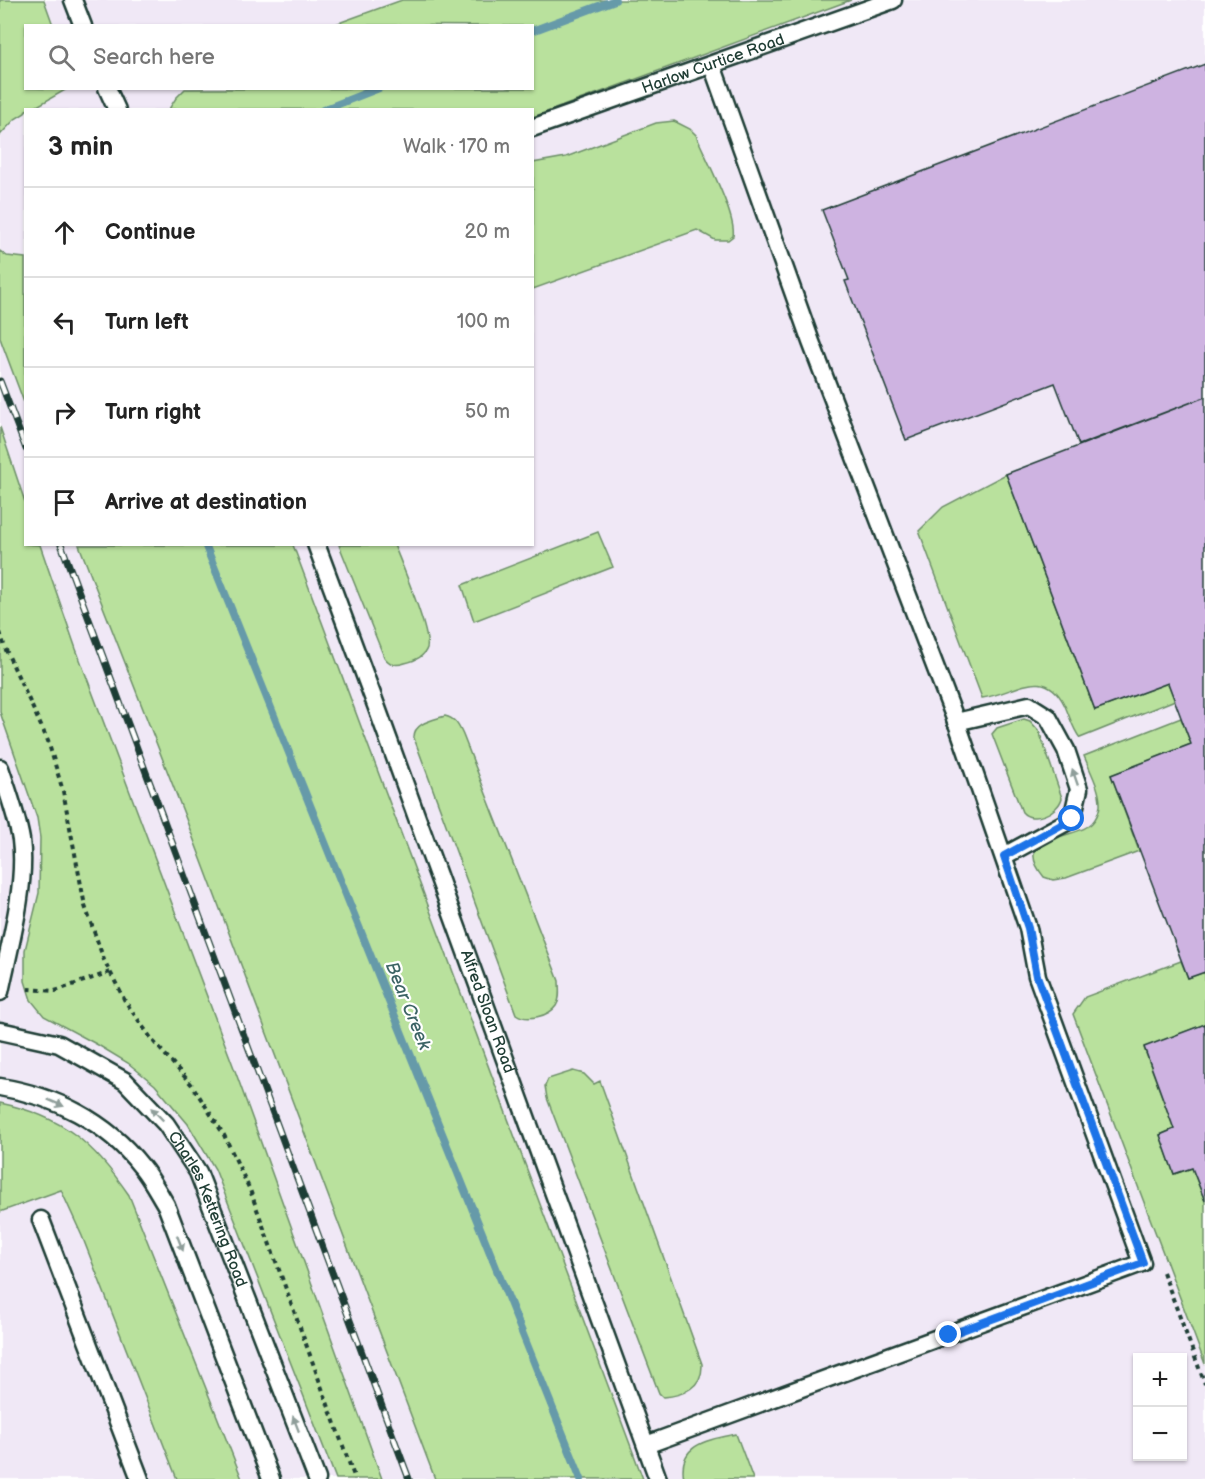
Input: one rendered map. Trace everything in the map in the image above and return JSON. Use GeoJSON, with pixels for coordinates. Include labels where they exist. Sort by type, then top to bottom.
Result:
{"type":"FeatureCollection","features":[{"type":"Feature","properties":{"kind":"lane"},"geometry":{"type":"LineString","coordinates":[[73,0],[82,24]]}},
{"type":"Feature","properties":{"kind":"lane","name":"Harlow Curtice Road"},"geometry":{"type":"LineString","coordinates":[[534,127],[893,0]]}},
{"type":"Feature","properties":{"kind":"lane"},"geometry":{"type":"LineString","coordinates":[[646,1445],[1143,1263],[1037,976],[1028,928],[956,722],[811,342],[712,65]]}},
{"type":"Feature","properties":{"kind":"lane"},"geometry":{"type":"LineString","coordinates":[[108,90],[116,108]]}},
{"type":"Feature","properties":{"kind":"lane","name":"Alfred Sloan Road"},"geometry":{"type":"LineString","coordinates":[[317,546],[658,1479]]}},
{"type":"Feature","properties":{"kind":"lane"},"geometry":{"type":"LineString","coordinates":[[956,722],[1029,705],[1048,717],[1066,750],[1079,789],[1072,819],[1004,856]]}},
{"type":"Feature","properties":{"kind":"lane"},"geometry":{"type":"LineString","coordinates":[[0,768],[7,810],[21,841],[21,869],[15,916],[0,992]]}},
{"type":"Feature","properties":{"kind":"lane","name":"Charles Kettering Road"},"geometry":{"type":"LineString","coordinates":[[0,1031],[59,1044],[68,1049],[125,1081],[166,1124],[198,1172],[317,1479]]}},
{"type":"Feature","properties":{"kind":"lane"},"geometry":{"type":"LineString","coordinates":[[0,1087],[23,1091],[79,1112],[116,1137],[142,1167],[166,1205],[271,1479]]}},
{"type":"Feature","properties":{"kind":"lane"},"geometry":{"type":"LineString","coordinates":[[41,1220],[140,1479]]}},
{"type":"Feature","properties":{"kind":"path"},"geometry":{"type":"LineString","coordinates":[[0,632],[5,648],[48,741],[63,791],[85,906],[110,972],[125,1001],[153,1041],[192,1085],[224,1135],[250,1190],[355,1479]]}},
{"type":"Feature","properties":{"kind":"path"},"geometry":{"type":"LineString","coordinates":[[28,989],[55,991],[110,972]]}},
{"type":"Feature","properties":{"kind":"shaded area"},"geometry":{"type":"Polygon","coordinates":[[[0,0],[1205,0],[1205,1479],[0,1479],[0,0]]]}},
{"type":"Feature","properties":{"kind":"green space"},"geometry":{"type":"Polygon","coordinates":[[[0,0],[44,0],[53,24],[24,24],[24,90],[65,90],[34,108],[24,108],[24,114],[15,119],[0,135],[0,0]]]}},
{"type":"Feature","properties":{"kind":"green space"},"geometry":{"type":"Polygon","coordinates":[[[402,0],[851,0],[534,117],[534,108],[170,108],[184,90],[534,90],[534,24],[336,24],[402,0]]]}},
{"type":"Feature","properties":{"kind":"green space"},"geometry":{"type":"Polygon","coordinates":[[[674,121],[690,129],[696,135],[725,201],[733,227],[733,236],[728,240],[715,240],[697,230],[534,289],[534,163],[566,157],[656,123],[674,121]]]}},
{"type":"Feature","properties":{"kind":"green space"},"geometry":{"type":"Polygon","coordinates":[[[0,251],[7,256],[24,258],[24,402],[0,338],[0,251]]]}},
{"type":"Feature","properties":{"kind":"green space"},"geometry":{"type":"Polygon","coordinates":[[[0,427],[24,499],[24,546],[40,546],[76,649],[237,1076],[382,1479],[336,1479],[215,1169],[188,1124],[155,1085],[128,1063],[44,1016],[31,1000],[25,981],[25,950],[39,893],[40,838],[37,818],[0,712],[0,427]]]}},
{"type":"Feature","properties":{"kind":"green space"},"geometry":{"type":"Polygon","coordinates":[[[1006,474],[1095,710],[1168,683],[1175,700],[1080,738],[1064,704],[1056,692],[1047,686],[1038,683],[1028,684],[982,698],[919,531],[943,507],[1006,474]]]}},
{"type":"Feature","properties":{"kind":"green space"},"geometry":{"type":"Polygon","coordinates":[[[598,532],[613,567],[474,621],[462,585],[598,532]]]}},
{"type":"Feature","properties":{"kind":"green space"},"geometry":{"type":"Polygon","coordinates":[[[79,546],[293,546],[643,1479],[435,1479],[186,819],[79,546]]]}},
{"type":"Feature","properties":{"kind":"green space"},"geometry":{"type":"Polygon","coordinates":[[[339,546],[394,546],[415,597],[425,628],[426,651],[412,661],[396,665],[384,657],[339,546]]]}},
{"type":"Feature","properties":{"kind":"green space"},"geometry":{"type":"Polygon","coordinates":[[[445,716],[454,721],[463,735],[559,981],[558,1003],[553,1010],[543,1015],[526,1018],[516,1014],[414,738],[420,726],[445,716]]]}},
{"type":"Feature","properties":{"kind":"green space"},"geometry":{"type":"Polygon","coordinates":[[[1181,718],[1191,744],[1111,775],[1139,851],[1066,878],[1053,880],[1044,877],[1035,863],[1034,853],[1039,846],[1083,829],[1092,823],[1099,810],[1099,794],[1084,756],[1181,718]]]}},
{"type":"Feature","properties":{"kind":"green space"},"geometry":{"type":"Polygon","coordinates":[[[1024,719],[1030,721],[1039,731],[1062,798],[1050,812],[1038,817],[1022,812],[992,734],[997,728],[1024,719]]]}},
{"type":"Feature","properties":{"kind":"green space"},"geometry":{"type":"Polygon","coordinates":[[[1181,961],[1188,978],[1205,972],[1205,1024],[1144,1048],[1174,1129],[1160,1135],[1174,1174],[1192,1168],[1205,1201],[1205,1364],[1073,1014],[1085,997],[1181,961]]]}},
{"type":"Feature","properties":{"kind":"green space"},"geometry":{"type":"Polygon","coordinates":[[[573,1071],[584,1074],[594,1084],[600,1081],[702,1364],[699,1379],[690,1389],[678,1395],[663,1397],[659,1393],[547,1098],[545,1086],[548,1079],[573,1071]]]}},
{"type":"Feature","properties":{"kind":"green space"},"geometry":{"type":"Polygon","coordinates":[[[0,1103],[42,1116],[75,1135],[103,1161],[129,1195],[242,1479],[177,1479],[82,1236],[61,1190],[0,1212],[0,1103]]]}},
{"type":"Feature","properties":{"kind":"green space"},"geometry":{"type":"Polygon","coordinates":[[[736,1434],[753,1479],[684,1479],[683,1467],[690,1451],[705,1442],[736,1434]]]}},
{"type":"Feature","properties":{"kind":"building"},"geometry":{"type":"Polygon","coordinates":[[[1205,64],[1205,397],[1079,445],[1055,383],[906,440],[845,281],[849,280],[822,210],[1205,64]]]}},
{"type":"Feature","properties":{"kind":"building"},"geometry":{"type":"Polygon","coordinates":[[[1205,397],[1205,972],[1188,978],[1111,775],[1191,744],[1168,683],[1095,710],[1006,474],[1205,397]]]}},
{"type":"Feature","properties":{"kind":"building"},"geometry":{"type":"Polygon","coordinates":[[[1205,1024],[1205,1201],[1192,1168],[1174,1174],[1160,1135],[1174,1129],[1144,1047],[1205,1024]]]}},
{"type":"Feature","properties":{"kind":"waterway","name":"Bear Creek"},"geometry":{"type":"LineString","coordinates":[[534,30],[615,0]]}},
{"type":"Feature","properties":{"kind":"waterway","name":"Bear Creek"},"geometry":{"type":"LineString","coordinates":[[328,108],[374,90]]}},
{"type":"Feature","properties":{"kind":"waterway","name":"Bear Creek"},"geometry":{"type":"LineString","coordinates":[[206,546],[581,1479]]}},
{"type":"Feature","properties":{"kind":"railway"},"geometry":{"type":"LineString","coordinates":[[0,381],[24,444]]}},
{"type":"Feature","properties":{"kind":"railway"},"geometry":{"type":"LineString","coordinates":[[62,546],[409,1479]]}},
{"type":"Feature","properties":{"kind":"route"},"geometry":{"type":"LineString","coordinates":[[949,1335],[1143,1263],[1090,1125],[1037,976],[1028,928],[1004,856],[1072,819]]}}]}
